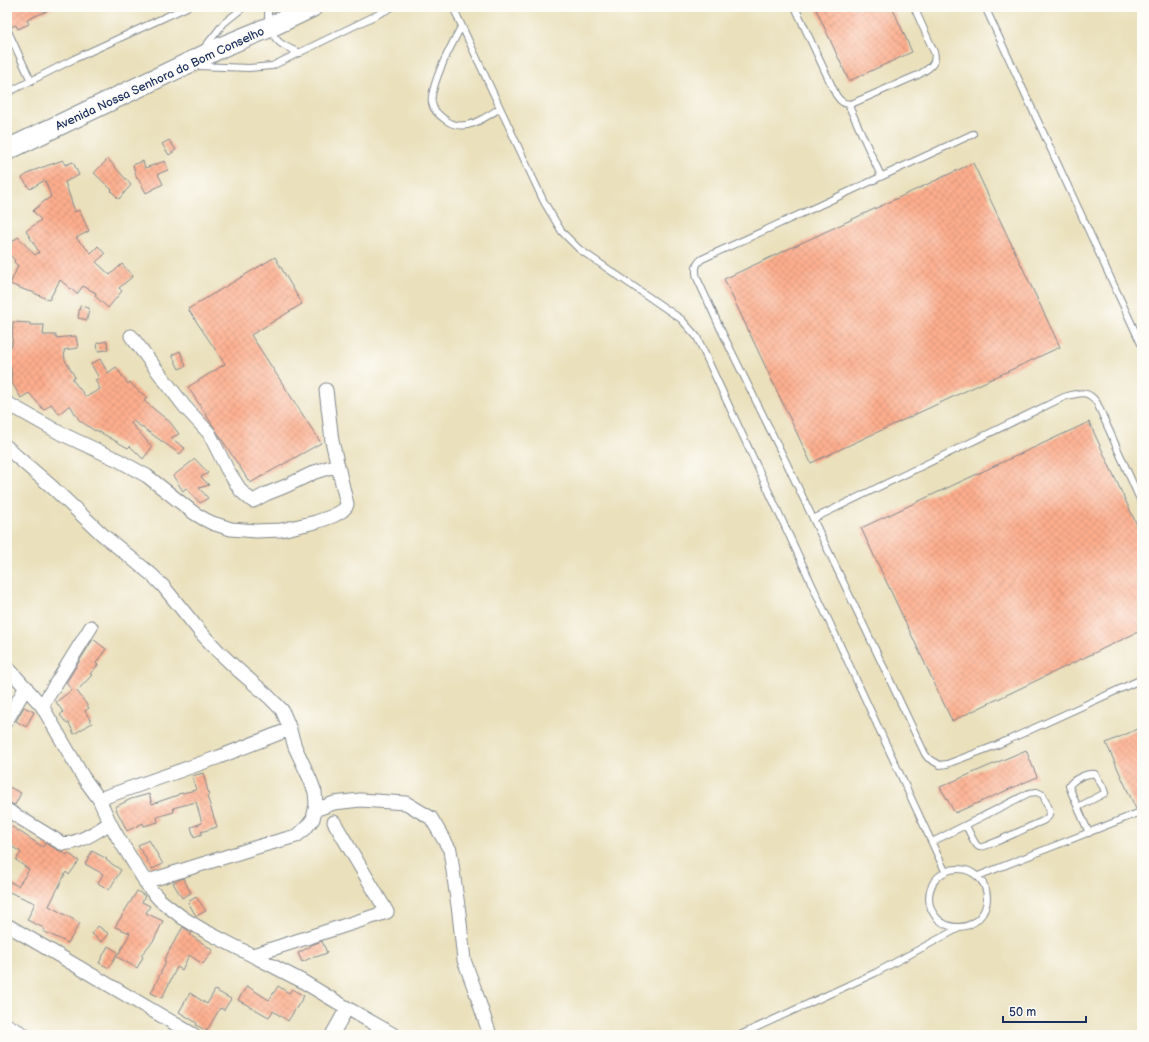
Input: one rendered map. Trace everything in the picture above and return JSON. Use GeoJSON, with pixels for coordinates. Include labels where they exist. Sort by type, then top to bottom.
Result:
{"type":"FeatureCollection","features":[{"type":"Feature","properties":{"kind":"main road","name":"Avenida Nossa Senhora do Bom Conselho"},"geometry":{"type":"LineString","coordinates":[[7,150],[224,46],[312,7]]}},
{"type":"Feature","properties":{"kind":"main road"},"geometry":{"type":"LineString","coordinates":[[7,1028],[20,1035]]}},
{"type":"Feature","properties":{"kind":"street"},"geometry":{"type":"LineString","coordinates":[[131,336],[185,407],[209,433],[241,491],[250,499],[255,500],[315,472],[337,464]]}},
{"type":"Feature","properties":{"kind":"street"},"geometry":{"type":"LineString","coordinates":[[7,403],[60,433],[118,460],[147,476],[199,516],[212,523],[231,529],[256,531],[281,530],[316,522],[338,514],[346,507],[347,504],[332,441],[326,390]]}},
{"type":"Feature","properties":{"kind":"street"},"geometry":{"type":"LineString","coordinates":[[7,447],[103,535],[152,575],[219,652],[282,710],[290,729],[295,747],[315,792],[316,804],[313,819],[305,829],[296,836],[145,882]]}},
{"type":"Feature","properties":{"kind":"street"},"geometry":{"type":"LineString","coordinates":[[42,706],[91,628]]}},
{"type":"Feature","properties":{"kind":"street"},"geometry":{"type":"LineString","coordinates":[[7,667],[42,706],[84,777],[99,799],[110,824],[145,882],[160,900],[183,918],[213,936],[302,981],[394,1035]]}},
{"type":"Feature","properties":{"kind":"street"},"geometry":{"type":"LineString","coordinates":[[7,720],[26,687]]}},
{"type":"Feature","properties":{"kind":"street"},"geometry":{"type":"LineString","coordinates":[[99,799],[219,757],[290,729]]}},
{"type":"Feature","properties":{"kind":"street"},"geometry":{"type":"LineString","coordinates":[[315,810],[334,803],[360,800],[406,803],[431,818],[450,850],[464,960],[490,1035]]}},
{"type":"Feature","properties":{"kind":"street"},"geometry":{"type":"LineString","coordinates":[[7,810],[65,844],[90,835],[110,824]]}},
{"type":"Feature","properties":{"kind":"street"},"geometry":{"type":"LineString","coordinates":[[253,955],[387,912],[334,822]]}},
{"type":"Feature","properties":{"kind":"street"},"geometry":{"type":"LineString","coordinates":[[7,925],[194,1035]]}},
{"type":"Feature","properties":{"kind":"street"},"geometry":{"type":"LineString","coordinates":[[332,1035],[347,1008]]}},
{"type":"Feature","properties":{"kind":"lane"},"geometry":{"type":"LineString","coordinates":[[7,93],[74,59],[187,7]]}},
{"type":"Feature","properties":{"kind":"lane"},"geometry":{"type":"LineString","coordinates":[[190,62],[224,23],[244,7]]}},
{"type":"Feature","properties":{"kind":"lane"},"geometry":{"type":"LineString","coordinates":[[268,7],[272,34],[277,41],[285,47],[300,53]]}},
{"type":"Feature","properties":{"kind":"lane"},"geometry":{"type":"LineString","coordinates":[[190,62],[249,68],[272,66],[393,7]]}},
{"type":"Feature","properties":{"kind":"lane"},"geometry":{"type":"LineString","coordinates":[[453,7],[461,27],[544,202],[562,232],[579,249],[681,319],[697,337],[945,871]]}},
{"type":"Feature","properties":{"kind":"lane"},"geometry":{"type":"LineString","coordinates":[[796,7],[831,85],[840,100],[848,104],[881,176]]}},
{"type":"Feature","properties":{"kind":"lane"},"geometry":{"type":"LineString","coordinates":[[848,104],[918,75],[934,62],[934,52],[914,7]]}},
{"type":"Feature","properties":{"kind":"lane"},"geometry":{"type":"LineString","coordinates":[[985,7],[1142,346]]}},
{"type":"Feature","properties":{"kind":"lane"},"geometry":{"type":"LineString","coordinates":[[461,27],[436,81],[431,102],[433,108],[442,118],[452,125],[460,126],[479,121],[500,108]]}},
{"type":"Feature","properties":{"kind":"lane"},"geometry":{"type":"LineString","coordinates":[[7,29],[31,81]]}},
{"type":"Feature","properties":{"kind":"lane"},"geometry":{"type":"LineString","coordinates":[[973,134],[702,259],[696,265],[696,274],[700,286],[928,758],[940,765],[947,764],[997,745],[1142,679]]}},
{"type":"Feature","properties":{"kind":"lane"},"geometry":{"type":"LineString","coordinates":[[813,519],[1064,397],[1082,393],[1088,393],[1094,397],[1098,403],[1142,504]]}},
{"type":"Feature","properties":{"kind":"lane"},"geometry":{"type":"LineString","coordinates":[[1078,807],[1105,793],[1103,787],[1094,774],[1088,774],[1070,784],[1070,788],[1078,807],[1089,833]]}},
{"type":"Feature","properties":{"kind":"lane"},"geometry":{"type":"LineString","coordinates":[[932,842],[966,826],[1018,798],[1034,792],[1043,795],[1050,811],[1048,817],[1043,821],[981,848],[978,847],[966,826]]}},
{"type":"Feature","properties":{"kind":"lane"},"geometry":{"type":"LineString","coordinates":[[978,876],[1138,813]]}},
{"type":"Feature","properties":{"kind":"lane"},"geometry":{"type":"LineString","coordinates":[[740,1035],[875,973],[960,928],[971,925],[980,918],[986,908],[988,897],[985,885],[978,876],[968,870],[956,868],[945,871],[936,878],[930,888],[928,899],[931,911],[938,920],[948,926],[960,928]]}},
{"type":"Feature","properties":{"kind":"building"},"geometry":{"type":"Polygon","coordinates":[[[7,7],[55,7],[27,20],[29,24],[18,29],[16,25],[11,27],[7,25],[7,7]]]}},
{"type":"Feature","properties":{"kind":"building"},"geometry":{"type":"Polygon","coordinates":[[[815,7],[892,7],[912,52],[849,81],[815,7]]]}},
{"type":"Feature","properties":{"kind":"building"},"geometry":{"type":"Polygon","coordinates":[[[169,140],[176,150],[169,155],[162,144],[169,140]]]}},
{"type":"Feature","properties":{"kind":"building"},"geometry":{"type":"Polygon","coordinates":[[[108,159],[131,185],[119,199],[94,173],[108,159]]]}},
{"type":"Feature","properties":{"kind":"building"},"geometry":{"type":"Polygon","coordinates":[[[63,160],[65,165],[73,162],[79,175],[65,182],[75,212],[79,210],[89,231],[76,238],[91,253],[98,246],[105,254],[96,262],[110,275],[122,264],[133,276],[119,288],[122,291],[108,308],[95,296],[96,293],[83,286],[77,294],[60,280],[49,300],[10,284],[18,266],[14,262],[15,260],[7,253],[7,245],[18,237],[35,255],[39,252],[26,231],[41,220],[33,211],[51,197],[45,180],[30,189],[22,178],[32,171],[63,160]]]}},
{"type":"Feature","properties":{"kind":"building"},"geometry":{"type":"Polygon","coordinates":[[[143,161],[145,168],[165,161],[168,170],[158,174],[163,184],[146,193],[138,178],[137,179],[133,165],[143,161]]]}},
{"type":"Feature","properties":{"kind":"building"},"geometry":{"type":"Polygon","coordinates":[[[973,163],[1060,347],[811,463],[724,279],[973,163]]]}},
{"type":"Feature","properties":{"kind":"building"},"geometry":{"type":"Polygon","coordinates":[[[275,257],[302,304],[251,335],[321,443],[250,483],[188,387],[225,364],[188,309],[275,257]]]}},
{"type":"Feature","properties":{"kind":"building"},"geometry":{"type":"Polygon","coordinates":[[[80,306],[89,308],[87,320],[78,318],[80,306]]]}},
{"type":"Feature","properties":{"kind":"building"},"geometry":{"type":"Polygon","coordinates":[[[13,322],[30,323],[30,325],[44,325],[43,335],[56,335],[56,338],[76,336],[78,348],[64,350],[65,360],[75,377],[72,379],[86,397],[100,389],[95,380],[99,378],[91,364],[100,359],[108,373],[116,367],[128,384],[130,382],[138,391],[147,397],[144,401],[170,422],[179,434],[171,438],[185,448],[180,454],[133,421],[131,423],[152,447],[143,459],[130,446],[128,448],[96,430],[95,431],[79,420],[70,405],[59,414],[51,404],[44,410],[29,393],[21,398],[12,383],[11,367],[7,367],[7,353],[9,353],[10,346],[12,346],[13,322]]]}},
{"type":"Feature","properties":{"kind":"building"},"geometry":{"type":"Polygon","coordinates":[[[107,341],[108,350],[98,351],[97,343],[107,341]]]}},
{"type":"Feature","properties":{"kind":"building"},"geometry":{"type":"Polygon","coordinates":[[[180,351],[186,366],[179,369],[172,355],[180,351]]]}},
{"type":"Feature","properties":{"kind":"building"},"geometry":{"type":"Polygon","coordinates":[[[1089,422],[1142,536],[1142,630],[952,721],[861,528],[1089,422]]]}},
{"type":"Feature","properties":{"kind":"building"},"geometry":{"type":"Polygon","coordinates":[[[195,459],[208,473],[201,477],[209,485],[199,488],[208,498],[200,503],[186,488],[183,491],[173,476],[195,459]]]}},
{"type":"Feature","properties":{"kind":"building"},"geometry":{"type":"Polygon","coordinates":[[[93,639],[106,649],[96,663],[98,665],[90,674],[92,675],[77,691],[89,708],[85,711],[92,723],[74,734],[69,723],[67,724],[60,715],[63,712],[56,702],[72,690],[66,683],[93,639]]]}},
{"type":"Feature","properties":{"kind":"building"},"geometry":{"type":"Polygon","coordinates":[[[24,707],[34,712],[26,727],[16,721],[24,707]]]}},
{"type":"Feature","properties":{"kind":"building"},"geometry":{"type":"Polygon","coordinates":[[[1142,727],[1142,811],[1136,809],[1106,743],[1142,727]]]}},
{"type":"Feature","properties":{"kind":"building"},"geometry":{"type":"Polygon","coordinates":[[[1026,750],[1037,777],[955,813],[940,787],[1026,750]]]}},
{"type":"Feature","properties":{"kind":"building"},"geometry":{"type":"Polygon","coordinates":[[[203,773],[209,795],[207,796],[217,827],[201,832],[202,834],[194,837],[191,827],[202,823],[196,802],[173,808],[174,812],[157,817],[158,822],[144,826],[143,823],[127,831],[115,807],[131,799],[149,794],[152,804],[178,794],[196,790],[192,776],[203,773]]]}},
{"type":"Feature","properties":{"kind":"building"},"geometry":{"type":"Polygon","coordinates":[[[7,786],[21,793],[15,805],[7,802],[7,786]]]}},
{"type":"Feature","properties":{"kind":"building"},"geometry":{"type":"Polygon","coordinates":[[[11,826],[43,847],[45,843],[67,855],[68,853],[79,861],[69,875],[66,872],[49,906],[80,923],[68,943],[43,931],[44,928],[27,920],[35,903],[7,891],[7,880],[18,886],[29,870],[16,860],[21,852],[7,844],[7,832],[11,826]]]}},
{"type":"Feature","properties":{"kind":"building"},"geometry":{"type":"Polygon","coordinates":[[[149,840],[163,864],[152,869],[138,845],[149,840]]]}},
{"type":"Feature","properties":{"kind":"building"},"geometry":{"type":"Polygon","coordinates":[[[92,851],[107,859],[106,860],[121,870],[109,890],[98,883],[103,874],[85,864],[92,851]]]}},
{"type":"Feature","properties":{"kind":"building"},"geometry":{"type":"Polygon","coordinates":[[[183,878],[191,893],[182,898],[173,883],[183,878]]]}},
{"type":"Feature","properties":{"kind":"building"},"geometry":{"type":"Polygon","coordinates":[[[137,891],[145,896],[142,902],[150,906],[146,913],[163,921],[154,940],[141,955],[143,957],[137,968],[117,957],[130,933],[115,927],[137,891]]]}},
{"type":"Feature","properties":{"kind":"building"},"geometry":{"type":"Polygon","coordinates":[[[196,897],[206,911],[196,916],[188,902],[196,897]]]}},
{"type":"Feature","properties":{"kind":"building"},"geometry":{"type":"Polygon","coordinates":[[[98,926],[109,934],[102,942],[92,934],[98,926]]]}},
{"type":"Feature","properties":{"kind":"building"},"geometry":{"type":"Polygon","coordinates":[[[183,927],[192,933],[190,935],[213,950],[203,964],[189,955],[182,970],[177,967],[162,998],[151,993],[166,962],[164,961],[183,927]]]}},
{"type":"Feature","properties":{"kind":"building"},"geometry":{"type":"Polygon","coordinates":[[[322,941],[327,953],[316,957],[315,956],[302,962],[298,953],[311,945],[322,941]]]}},
{"type":"Feature","properties":{"kind":"building"},"geometry":{"type":"Polygon","coordinates":[[[108,946],[118,952],[109,968],[99,963],[108,946]]]}},
{"type":"Feature","properties":{"kind":"building"},"geometry":{"type":"Polygon","coordinates":[[[247,986],[269,1000],[278,986],[289,993],[292,989],[304,996],[288,1021],[273,1011],[269,1017],[238,1000],[247,986]]]}},
{"type":"Feature","properties":{"kind":"building"},"geometry":{"type":"Polygon","coordinates":[[[215,990],[231,999],[224,1010],[220,1008],[207,1031],[196,1025],[197,1023],[179,1012],[190,993],[207,1004],[215,990]]]}}]}
